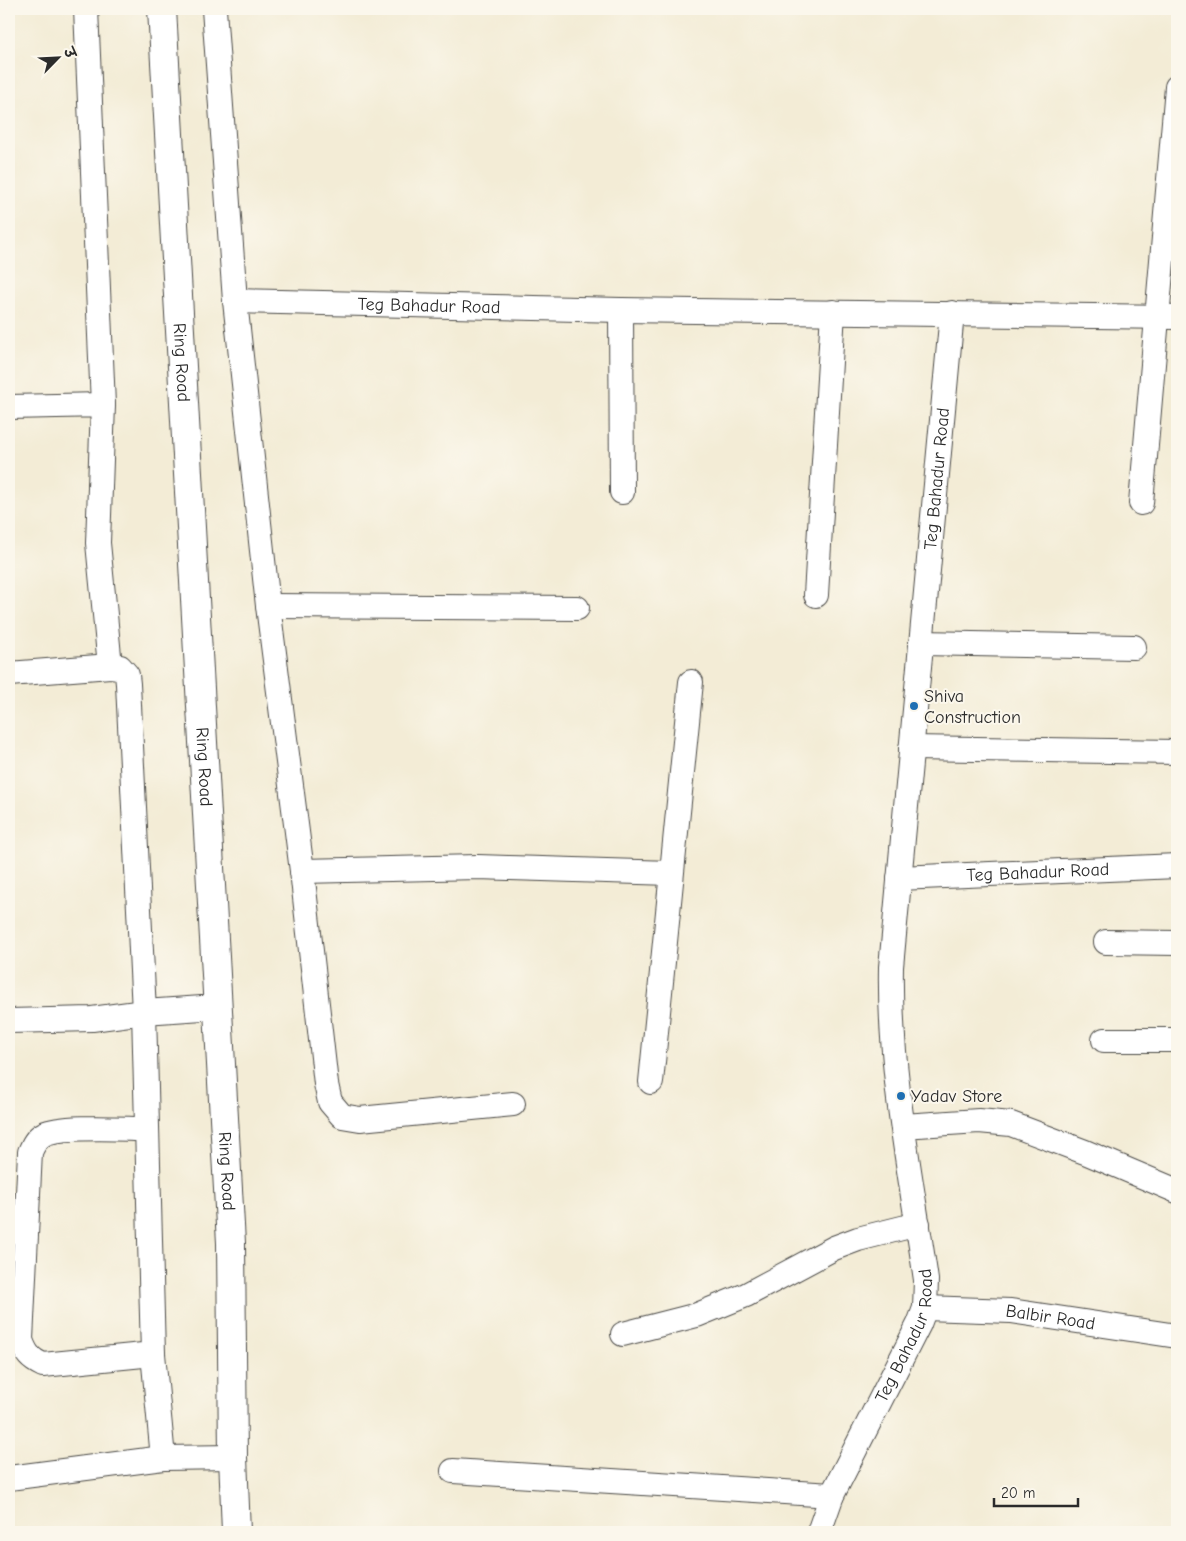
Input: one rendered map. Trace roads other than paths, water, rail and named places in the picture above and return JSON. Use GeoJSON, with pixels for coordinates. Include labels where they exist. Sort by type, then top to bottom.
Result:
{"type":"FeatureCollection","features":[{"type":"Feature","properties":{"kind":"street"},"geometry":{"type":"LineString","coordinates":[[86,9],[103,405],[98,543],[110,666]]}},
{"type":"Feature","properties":{"kind":"street","name":"Ring Road"},"geometry":{"type":"LineString","coordinates":[[162,9],[231,1243],[233,1457],[236,1529]]}},
{"type":"Feature","properties":{"kind":"street"},"geometry":{"type":"LineString","coordinates":[[214,9],[235,301],[268,606],[302,871],[326,1084],[330,1102],[342,1116],[360,1119],[513,1104]]}},
{"type":"Feature","properties":{"kind":"street"},"geometry":{"type":"LineString","coordinates":[[1141,503],[1167,317],[1177,87]]}},
{"type":"Feature","properties":{"kind":"street","name":"Teg Bahadur Road"},"geometry":{"type":"LineString","coordinates":[[235,301],[622,310],[1167,317]]}},
{"type":"Feature","properties":{"kind":"street"},"geometry":{"type":"LineString","coordinates":[[622,310],[622,492]]}},
{"type":"Feature","properties":{"kind":"street"},"geometry":{"type":"LineString","coordinates":[[816,595],[833,312]]}},
{"type":"Feature","properties":{"kind":"street","name":"Teg Bahadur Road"},"geometry":{"type":"LineString","coordinates":[[819,1532],[832,1496],[911,1341],[925,1308],[926,1280],[903,1126],[890,1011],[891,967],[952,313]]}},
{"type":"Feature","properties":{"kind":"street"},"geometry":{"type":"LineString","coordinates":[[9,407],[103,405]]}},
{"type":"Feature","properties":{"kind":"street"},"geometry":{"type":"LineString","coordinates":[[268,606],[577,608]]}},
{"type":"Feature","properties":{"kind":"street"},"geometry":{"type":"LineString","coordinates":[[921,642],[1134,647]]}},
{"type":"Feature","properties":{"kind":"street"},"geometry":{"type":"LineString","coordinates":[[9,674],[120,666],[127,675],[144,1012],[153,1354],[163,1458]]}},
{"type":"Feature","properties":{"kind":"street"},"geometry":{"type":"LineString","coordinates":[[651,1082],[691,682]]}},
{"type":"Feature","properties":{"kind":"street"},"geometry":{"type":"LineString","coordinates":[[912,748],[1177,752]]}},
{"type":"Feature","properties":{"kind":"street"},"geometry":{"type":"LineString","coordinates":[[302,871],[478,866],[671,874]]}},
{"type":"Feature","properties":{"kind":"street","name":"Teg Bahadur Road"},"geometry":{"type":"LineString","coordinates":[[899,878],[1177,866]]}},
{"type":"Feature","properties":{"kind":"street"},"geometry":{"type":"LineString","coordinates":[[1106,942],[1177,943]]}},
{"type":"Feature","properties":{"kind":"street"},"geometry":{"type":"LineString","coordinates":[[9,1021],[92,1018],[217,1007]]}},
{"type":"Feature","properties":{"kind":"street"},"geometry":{"type":"LineString","coordinates":[[1104,1040],[1177,1040]]}},
{"type":"Feature","properties":{"kind":"street"},"geometry":{"type":"LineString","coordinates":[[903,1126],[979,1121],[1011,1124],[1085,1152],[1177,1191]]}},
{"type":"Feature","properties":{"kind":"street"},"geometry":{"type":"LineString","coordinates":[[146,1129],[60,1130],[44,1134],[36,1141],[30,1152],[21,1340],[32,1360],[44,1365],[153,1354]]}},
{"type":"Feature","properties":{"kind":"street"},"geometry":{"type":"LineString","coordinates":[[622,1334],[697,1315],[746,1295],[834,1248],[858,1239],[918,1224]]}},
{"type":"Feature","properties":{"kind":"street","name":"Balbir Road"},"geometry":{"type":"LineString","coordinates":[[925,1308],[1010,1311],[1177,1336]]}},
{"type":"Feature","properties":{"kind":"street"},"geometry":{"type":"LineString","coordinates":[[9,1478],[163,1458],[233,1457]]}},
{"type":"Feature","properties":{"kind":"street"},"geometry":{"type":"LineString","coordinates":[[453,1471],[832,1496]]}},
{"type":"Feature","properties":{"kind":"place","name":"Shiva Construction"},"geometry":{"type":"Point","coordinates":[914,706]}},
{"type":"Feature","properties":{"kind":"place","name":"Yadav Store"},"geometry":{"type":"Point","coordinates":[901,1096]}}]}
